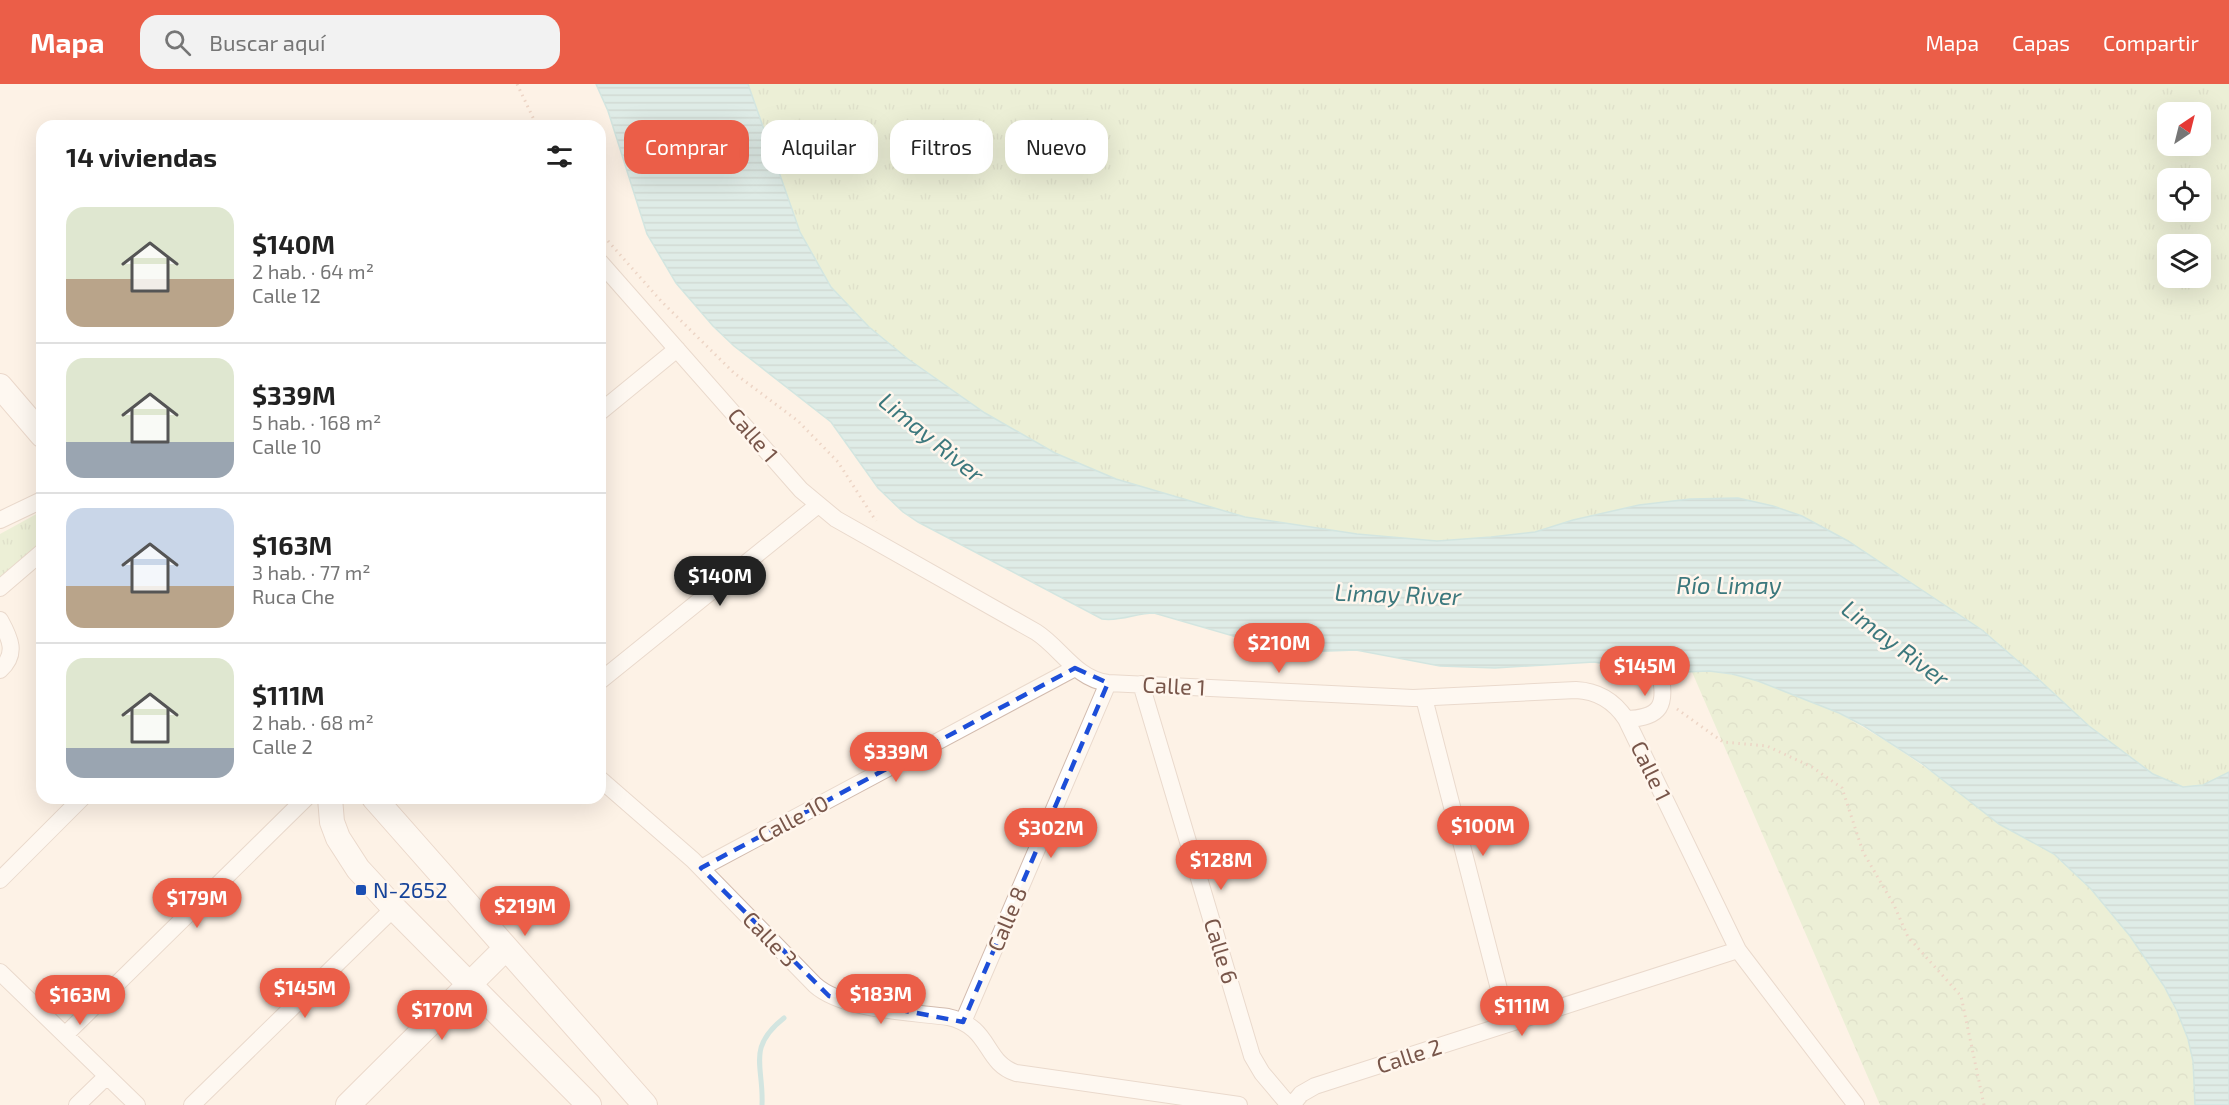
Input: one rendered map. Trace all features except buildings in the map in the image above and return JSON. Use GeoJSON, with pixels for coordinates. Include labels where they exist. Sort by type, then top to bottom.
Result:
{"type":"FeatureCollection","features":[{"type":"Feature","properties":{"kind":"street","name":"Calle 1"},"geometry":{"type":"LineString","coordinates":[[606,269],[801,490],[818,505],[836,519],[1036,632],[1087,677],[1108,683],[1424,698],[1584,690],[1609,700],[1626,719],[1738,950],[1856,1105]]}},
{"type":"Feature","properties":{"kind":"street"},"geometry":{"type":"LineString","coordinates":[[606,407],[677,349]]}},
{"type":"Feature","properties":{"kind":"street"},"geometry":{"type":"LineString","coordinates":[[0,386],[36,428]]}},
{"type":"Feature","properties":{"kind":"street"},"geometry":{"type":"LineString","coordinates":[[0,520],[36,503]]}},
{"type":"Feature","properties":{"kind":"street"},"geometry":{"type":"LineString","coordinates":[[606,676],[818,505]]}},
{"type":"Feature","properties":{"kind":"street"},"geometry":{"type":"LineString","coordinates":[[0,588],[36,557]]}},
{"type":"Feature","properties":{"kind":"street"},"geometry":{"type":"LineString","coordinates":[[0,620],[11,643],[11,656],[0,670]]}},
{"type":"Feature","properties":{"kind":"street","name":"Calle 10"},"geometry":{"type":"LineString","coordinates":[[701,868],[1075,668]]}},
{"type":"Feature","properties":{"kind":"street"},"geometry":{"type":"LineString","coordinates":[[1626,719],[1639,719],[1652,715],[1661,705],[1663,699],[1660,673]]}},
{"type":"Feature","properties":{"kind":"street","name":"Calle 8"},"geometry":{"type":"LineString","coordinates":[[963,1022],[1108,683]]}},
{"type":"Feature","properties":{"kind":"street","name":"Calle 6"},"geometry":{"type":"LineString","coordinates":[[1141,684],[1252,1056],[1262,1073],[1290,1105]]}},
{"type":"Feature","properties":{"kind":"street"},"geometry":{"type":"LineString","coordinates":[[1424,698],[1508,1024]]}},
{"type":"Feature","properties":{"kind":"street","name":"Calle 3"},"geometry":{"type":"LineString","coordinates":[[606,784],[701,868],[815,986],[829,996],[846,1003],[948,1017],[963,1022],[981,1035],[1000,1063],[1016,1073],[1239,1105]]}},
{"type":"Feature","properties":{"kind":"street"},"geometry":{"type":"LineString","coordinates":[[0,880],[76,804]]}},
{"type":"Feature","properties":{"kind":"street"},"geometry":{"type":"LineString","coordinates":[[65,1035],[300,804]]}},
{"type":"Feature","properties":{"kind":"street"},"geometry":{"type":"LineString","coordinates":[[330,804],[332,822],[347,854],[394,908],[589,1105]]}},
{"type":"Feature","properties":{"kind":"street"},"geometry":{"type":"LineString","coordinates":[[379,804],[507,948],[637,1102]]}},
{"type":"Feature","properties":{"kind":"street"},"geometry":{"type":"LineString","coordinates":[[192,1105],[394,908]]}},
{"type":"Feature","properties":{"kind":"street"},"geometry":{"type":"LineString","coordinates":[[348,1105],[507,948]]}},
{"type":"Feature","properties":{"kind":"street","name":"Calle 2"},"geometry":{"type":"LineString","coordinates":[[1290,1105],[1301,1094],[1315,1086],[1738,950]]}},
{"type":"Feature","properties":{"kind":"street"},"geometry":{"type":"LineString","coordinates":[[0,972],[137,1105]]}},
{"type":"Feature","properties":{"kind":"street"},"geometry":{"type":"LineString","coordinates":[[77,1105],[107,1076]]}},
{"type":"Feature","properties":{"kind":"path"},"geometry":{"type":"LineString","coordinates":[[517,84],[534,120]]}},
{"type":"Feature","properties":{"kind":"path"},"geometry":{"type":"LineString","coordinates":[[606,239],[662,302],[734,373],[798,421],[838,462],[878,524]]}},
{"type":"Feature","properties":{"kind":"path"},"geometry":{"type":"LineString","coordinates":[[1663,699],[1723,742],[1767,746],[1812,767],[1842,788],[1863,852],[1894,905],[1908,937],[1961,996],[1984,1105]]}},
{"type":"Feature","properties":{"kind":"highlighted area"},"geometry":{"type":"Polygon","coordinates":[[[1075,668],[1108,683],[963,1022],[829,996],[701,868],[1075,668]]]}},
{"type":"Feature","properties":{"kind":"green space"},"geometry":{"type":"Polygon","coordinates":[[[748,84],[2229,84],[2229,772],[2203,785],[2183,787],[2153,774],[2089,726],[1982,630],[1848,541],[1802,516],[1738,498],[1690,499],[1639,505],[1573,520],[1535,532],[1437,541],[1357,534],[1245,517],[1116,479],[1055,453],[985,413],[908,359],[869,327],[831,287],[800,232],[780,174],[878,174],[878,120],[761,121],[748,84]]]}},
{"type":"Feature","properties":{"kind":"green space"},"geometry":{"type":"Polygon","coordinates":[[[36,514],[36,548],[0,580],[0,534],[36,514]]]}},
{"type":"Feature","properties":{"kind":"green space"},"geometry":{"type":"Polygon","coordinates":[[[1709,671],[1745,677],[1780,688],[1844,716],[1905,754],[2029,840],[2051,852],[2075,872],[2095,892],[2133,938],[2165,988],[2190,1046],[2194,1071],[2195,1105],[1880,1105],[1692,672],[1709,671]]]}},
{"type":"Feature","properties":{"kind":"water","name":"Río Limay"},"geometry":{"type":"Polygon","coordinates":[[[596,84],[748,84],[761,121],[761,174],[780,174],[800,232],[831,287],[869,327],[908,359],[985,413],[1055,453],[1116,479],[1245,517],[1357,534],[1437,541],[1535,532],[1573,520],[1639,505],[1690,499],[1738,498],[1773,506],[1802,516],[1848,541],[1982,630],[2089,726],[2153,774],[2183,787],[2203,785],[2229,772],[2229,1105],[2195,1105],[2193,1061],[2188,1039],[2177,1011],[2164,986],[2130,936],[2091,889],[2054,854],[1999,824],[1921,763],[1864,726],[1839,713],[1758,681],[1709,671],[1660,673],[1594,662],[1495,668],[1440,666],[1356,650],[1301,652],[1278,649],[1154,613],[1102,619],[918,522],[903,512],[878,488],[831,422],[734,346],[713,326],[676,283],[647,234],[628,174],[749,174],[749,120],[624,120],[624,161],[608,111],[596,84]]]}},
{"type":"Feature","properties":{"kind":"waterway"},"geometry":{"type":"LineString","coordinates":[[762,1105],[761,1048],[772,1029],[784,1018]]}},
{"type":"Feature","properties":{"kind":"place","name":"N-2652"},"geometry":{"type":"Point","coordinates":[361,890]}},
{"type":"Feature","properties":{"kind":"water label","name":"Limay River"},"geometry":{"type":"Point","coordinates":[931,438]}},
{"type":"Feature","properties":{"kind":"water label","name":"Limay River"},"geometry":{"type":"Point","coordinates":[1398,595]}},
{"type":"Feature","properties":{"kind":"water label","name":"Limay River"},"geometry":{"type":"Point","coordinates":[1895,644]}}]}
